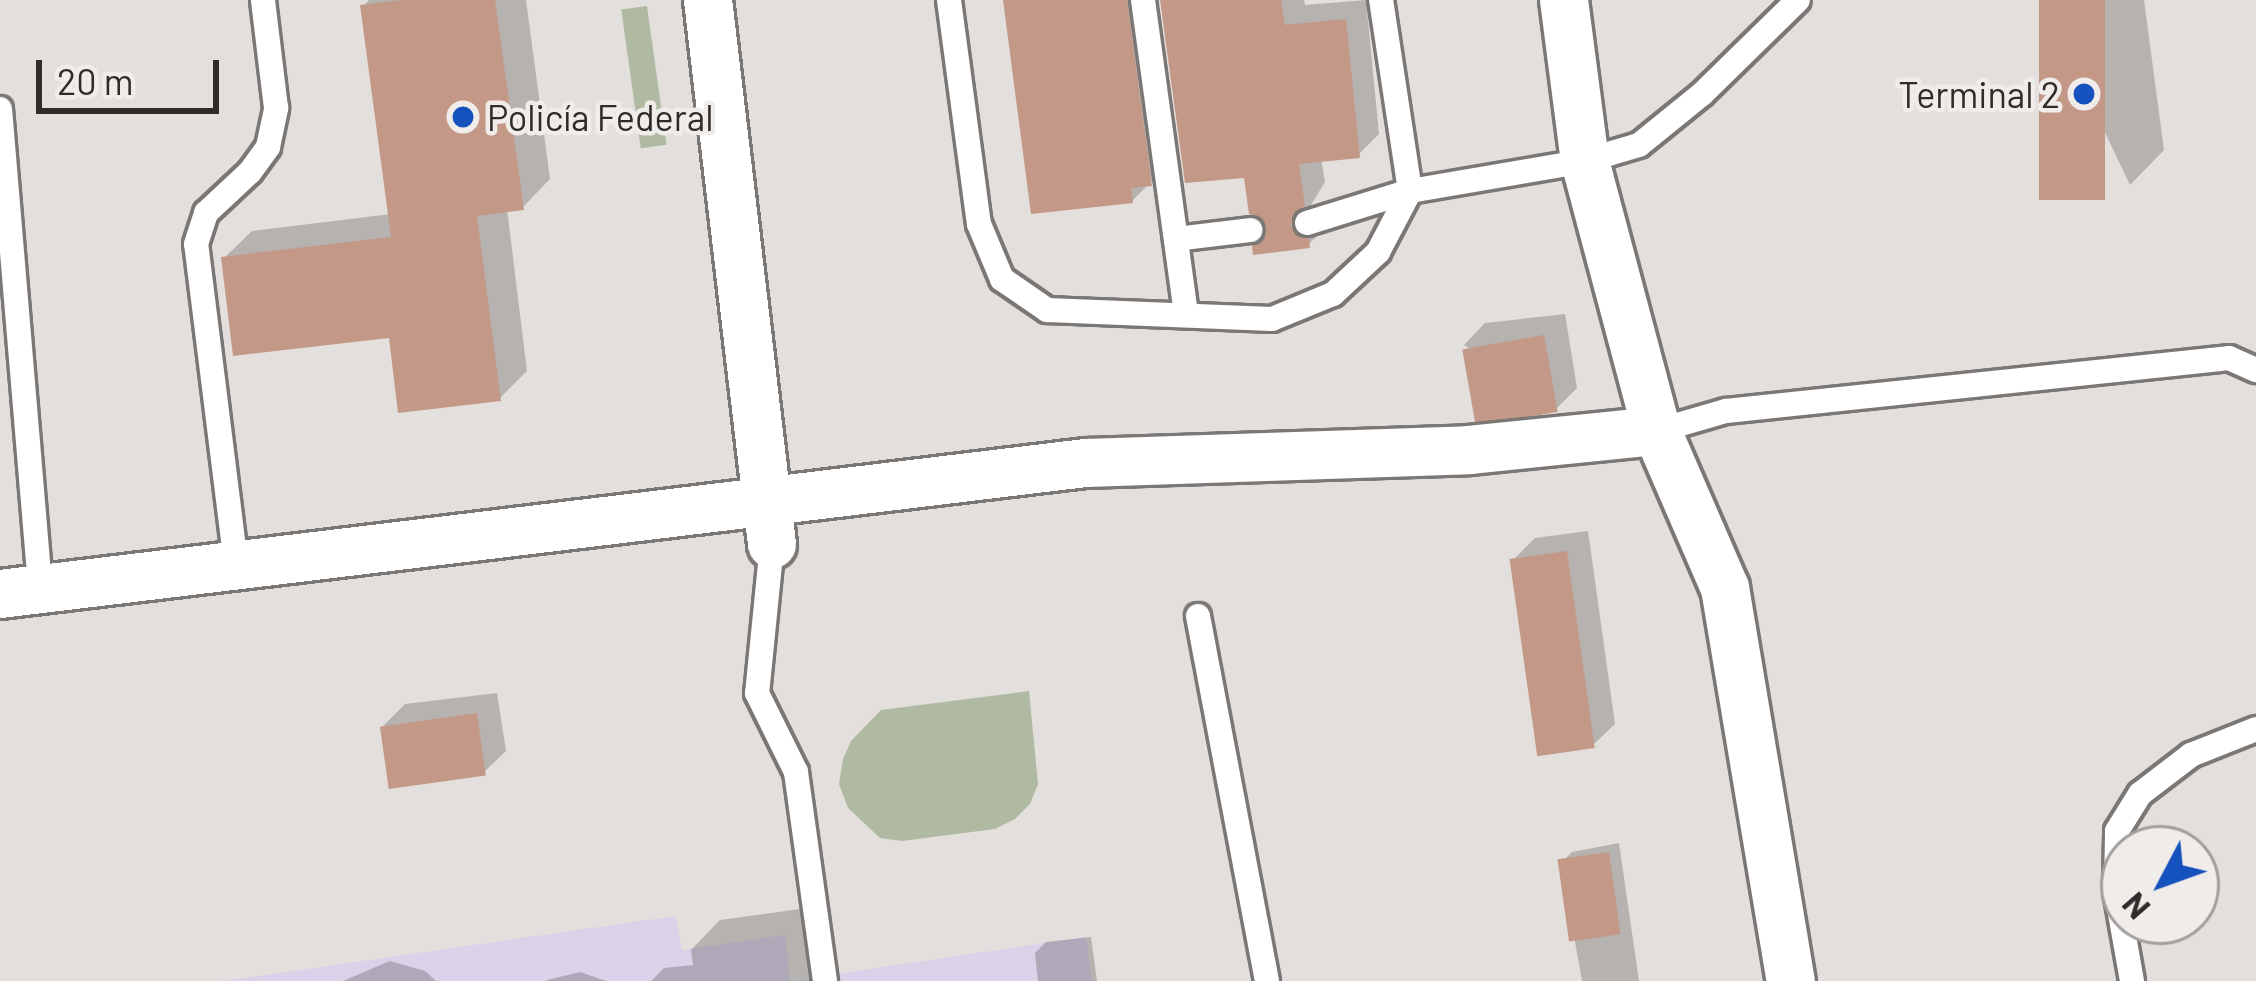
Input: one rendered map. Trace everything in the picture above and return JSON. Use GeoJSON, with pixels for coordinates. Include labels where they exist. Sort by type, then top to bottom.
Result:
{"type":"FeatureCollection","features":[{"type":"Feature","properties":{"kind":"street"},"geometry":{"type":"LineString","coordinates":[[708,0],[770,521]]}},
{"type":"Feature","properties":{"kind":"street"},"geometry":{"type":"LineString","coordinates":[[1564,0],[1586,160],[1657,431],[1725,588],[1791,981]]}},
{"type":"Feature","properties":{"kind":"street"},"geometry":{"type":"LineString","coordinates":[[20,591],[236,564],[770,521],[1085,463],[1469,450],[1657,431]]}},
{"type":"Feature","properties":{"kind":"lane"},"geometry":{"type":"LineString","coordinates":[[236,564],[196,244],[206,213],[250,172],[268,147],[276,108],[263,0]]}},
{"type":"Feature","properties":{"kind":"lane"},"geometry":{"type":"LineString","coordinates":[[949,0],[979,224],[1002,279],[1047,310],[1272,319],[1333,294],[1378,252],[1410,191],[1381,0]]}},
{"type":"Feature","properties":{"kind":"lane"},"geometry":{"type":"LineString","coordinates":[[1143,0],[1186,315]]}},
{"type":"Feature","properties":{"kind":"lane"},"geometry":{"type":"LineString","coordinates":[[1307,224],[1410,191],[1586,160],[1639,145],[1702,94],[1798,0]]}},
{"type":"Feature","properties":{"kind":"lane"},"geometry":{"type":"LineString","coordinates":[[0,109],[20,591]]}},
{"type":"Feature","properties":{"kind":"lane"},"geometry":{"type":"LineString","coordinates":[[1176,239],[1250,230]]}},
{"type":"Feature","properties":{"kind":"lane"},"geometry":{"type":"LineString","coordinates":[[1657,431],[1726,411],[2229,358],[2256,370]]}},
{"type":"Feature","properties":{"kind":"lane"},"geometry":{"type":"LineString","coordinates":[[770,521],[757,693],[796,772],[825,981]]}},
{"type":"Feature","properties":{"kind":"lane"},"geometry":{"type":"LineString","coordinates":[[1198,616],[1267,981]]}},
{"type":"Feature","properties":{"kind":"lane"},"geometry":{"type":"LineString","coordinates":[[2132,981],[2116,891],[2117,831],[2140,794],[2191,755],[2256,729]]}},
{"type":"Feature","properties":{"kind":"shaded area"},"geometry":{"type":"Polygon","coordinates":[[[676,916],[682,950],[785,935],[790,981],[223,981],[676,916]]]}},
{"type":"Feature","properties":{"kind":"shaded area"},"geometry":{"type":"Polygon","coordinates":[[[1086,937],[1092,981],[799,981],[849,972],[1086,937]]]}},
{"type":"Feature","properties":{"kind":"green space"},"geometry":{"type":"Polygon","coordinates":[[[647,6],[666,145],[641,148],[621,10],[647,6]]]}},
{"type":"Feature","properties":{"kind":"green space"},"geometry":{"type":"Polygon","coordinates":[[[1029,691],[1038,784],[1030,804],[1015,819],[995,829],[902,841],[880,838],[848,808],[839,784],[843,759],[851,741],[881,710],[1029,691]]]}},
{"type":"Feature","properties":{"kind":"building"},"geometry":{"type":"Polygon","coordinates":[[[495,0],[524,210],[477,216],[501,401],[398,413],[389,338],[233,356],[221,257],[391,237],[360,5],[495,0]]]}},
{"type":"Feature","properties":{"kind":"building"},"geometry":{"type":"Polygon","coordinates":[[[1003,0],[1127,0],[1152,186],[1131,188],[1133,203],[1031,214],[1003,0]]]}},
{"type":"Feature","properties":{"kind":"building"},"geometry":{"type":"Polygon","coordinates":[[[1160,0],[1281,0],[1285,25],[1346,19],[1360,158],[1299,164],[1305,206],[1294,213],[1291,227],[1309,239],[1310,248],[1253,255],[1252,246],[1266,229],[1262,219],[1249,214],[1244,178],[1185,183],[1160,0]]]}},
{"type":"Feature","properties":{"kind":"building","name":"Terminal 2"},"geometry":{"type":"Polygon","coordinates":[[[2039,0],[2105,0],[2105,200],[2039,200],[2039,0]]]}},
{"type":"Feature","properties":{"kind":"building"},"geometry":{"type":"Polygon","coordinates":[[[1544,335],[1558,412],[1476,426],[1462,349],[1544,335]]]}},
{"type":"Feature","properties":{"kind":"building"},"geometry":{"type":"Polygon","coordinates":[[[1567,551],[1595,748],[1537,756],[1510,559],[1567,551]]]}},
{"type":"Feature","properties":{"kind":"building"},"geometry":{"type":"Polygon","coordinates":[[[477,713],[486,775],[389,789],[380,727],[477,713]]]}},
{"type":"Feature","properties":{"kind":"building"},"geometry":{"type":"Polygon","coordinates":[[[1609,852],[1621,934],[1569,941],[1558,859],[1609,852]]]}},
{"type":"Feature","properties":{"kind":"place","name":"Terminal 2"},"geometry":{"type":"Point","coordinates":[2084,94]}},
{"type":"Feature","properties":{"kind":"place","name":"Policía Federal"},"geometry":{"type":"Point","coordinates":[463,117]}}]}
